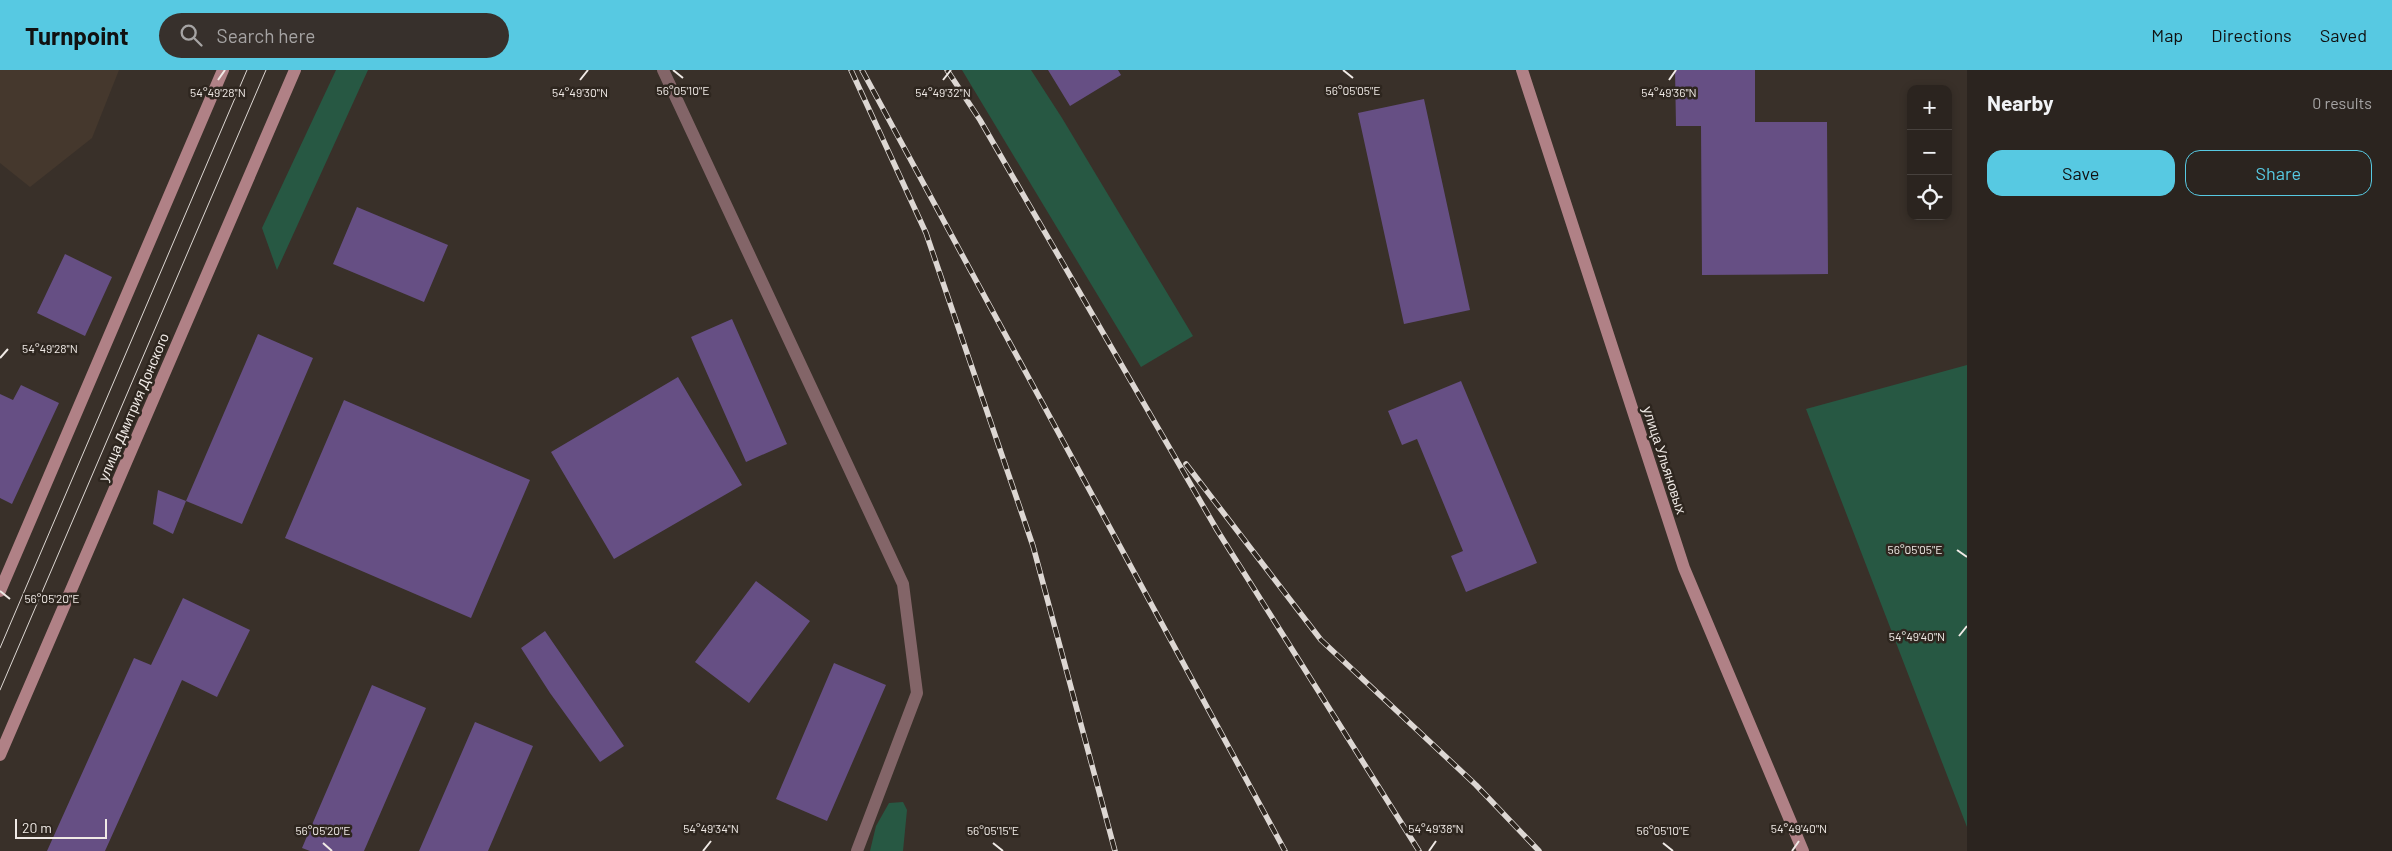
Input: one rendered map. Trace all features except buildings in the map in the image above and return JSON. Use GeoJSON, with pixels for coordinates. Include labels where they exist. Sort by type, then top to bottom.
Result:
{"type":"FeatureCollection","features":[{"type":"Feature","properties":{"kind":"street"},"geometry":{"type":"LineString","coordinates":[[0,592],[223,70]]}},
{"type":"Feature","properties":{"kind":"street","name":"улица Дмитрия Донского"},"geometry":{"type":"LineString","coordinates":[[0,755],[294,70]]}},
{"type":"Feature","properties":{"kind":"street","name":"улица Ульяновых"},"geometry":{"type":"LineString","coordinates":[[1522,70],[1684,568],[1803,851]]}},
{"type":"Feature","properties":{"kind":"lane"},"geometry":{"type":"LineString","coordinates":[[663,70],[903,584],[916,693],[857,851]]}},
{"type":"Feature","properties":{"kind":"shaded area"},"geometry":{"type":"Polygon","coordinates":[[[0,70],[119,70],[92,138],[30,187],[0,163],[0,70]]]}},
{"type":"Feature","properties":{"kind":"green space"},"geometry":{"type":"Polygon","coordinates":[[[336,70],[368,70],[277,270],[262,228],[336,70]]]}},
{"type":"Feature","properties":{"kind":"green space"},"geometry":{"type":"Polygon","coordinates":[[[962,70],[1031,70],[1062,118],[1193,336],[1141,367],[962,70]]]}},
{"type":"Feature","properties":{"kind":"green space"},"geometry":{"type":"Polygon","coordinates":[[[1967,365],[1967,827],[1806,409],[1967,365]]]}},
{"type":"Feature","properties":{"kind":"green space"},"geometry":{"type":"Polygon","coordinates":[[[903,802],[907,810],[903,851],[870,851],[876,826],[889,803],[903,802]]]}},
{"type":"Feature","properties":{"kind":"tram line"},"geometry":{"type":"LineString","coordinates":[[0,648],[247,70]]}},
{"type":"Feature","properties":{"kind":"tram line"},"geometry":{"type":"LineString","coordinates":[[0,690],[266,70]]}},
{"type":"Feature","properties":{"kind":"railway"},"geometry":{"type":"LineString","coordinates":[[851,70],[926,233],[1033,546],[1115,851]]}},
{"type":"Feature","properties":{"kind":"railway"},"geometry":{"type":"LineString","coordinates":[[862,70],[1285,851]]}},
{"type":"Feature","properties":{"kind":"railway"},"geometry":{"type":"LineString","coordinates":[[947,70],[980,120],[1217,530],[1419,851]]}},
{"type":"Feature","properties":{"kind":"railway"},"geometry":{"type":"LineString","coordinates":[[1186,464],[1321,640],[1476,785],[1539,851]]}}]}
